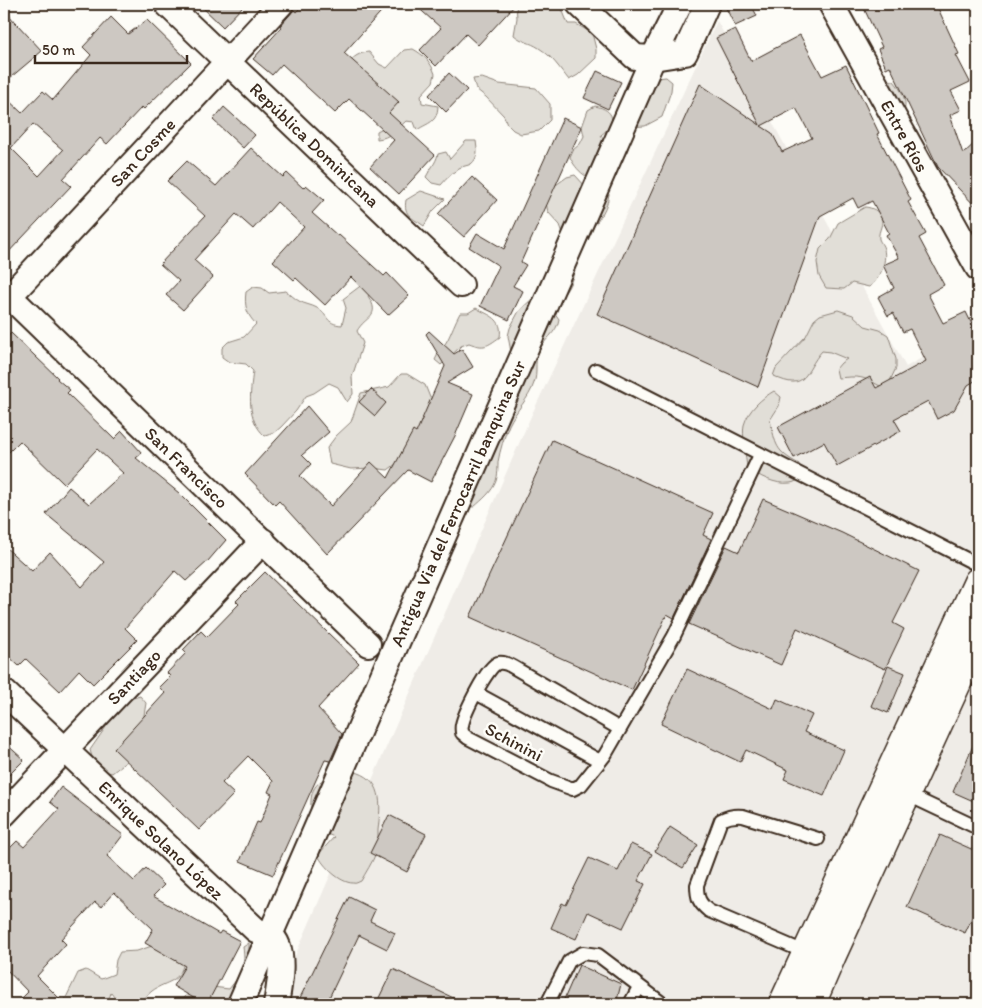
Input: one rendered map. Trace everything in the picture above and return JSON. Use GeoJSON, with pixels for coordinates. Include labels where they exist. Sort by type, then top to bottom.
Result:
{"type":"FeatureCollection","features":[{"type":"Feature","properties":{"kind":"highway"},"geometry":{"type":"LineString","coordinates":[[811,1004],[978,582]]}},
{"type":"Feature","properties":{"kind":"highway"},"geometry":{"type":"LineString","coordinates":[[784,1004],[807,953],[978,637]]}},
{"type":"Feature","properties":{"kind":"street","name":"República Dominicana"},"geometry":{"type":"LineString","coordinates":[[167,4],[461,285]]}},
{"type":"Feature","properties":{"kind":"street","name":"San Cosme"},"geometry":{"type":"LineString","coordinates":[[5,296],[281,4]]}},
{"type":"Feature","properties":{"kind":"street"},"geometry":{"type":"LineString","coordinates":[[579,4],[635,57],[654,58],[685,52],[707,4]]}},
{"type":"Feature","properties":{"kind":"street","name":"Antigua Via del Ferrocarril banquina Sur"},"geometry":{"type":"LineString","coordinates":[[240,1004],[654,58],[680,4]]}},
{"type":"Feature","properties":{"kind":"street","name":"Entre Ríos"},"geometry":{"type":"LineString","coordinates":[[831,4],[978,268]]}},
{"type":"Feature","properties":{"kind":"street","name":"San Francisco"},"geometry":{"type":"LineString","coordinates":[[5,296],[368,644]]}},
{"type":"Feature","properties":{"kind":"street","name":"Santiago"},"geometry":{"type":"LineString","coordinates":[[4,814],[262,541]]}},
{"type":"Feature","properties":{"kind":"street","name":"Enrique Solano López"},"geometry":{"type":"LineString","coordinates":[[4,692],[256,930],[271,936]]}},
{"type":"Feature","properties":{"kind":"street"},"geometry":{"type":"LineString","coordinates":[[271,936],[276,944],[280,959],[276,1004]]}},
{"type":"Feature","properties":{"kind":"lane"},"geometry":{"type":"LineString","coordinates":[[596,370],[978,565]]}},
{"type":"Feature","properties":{"kind":"lane","name":"Schinini"},"geometry":{"type":"LineString","coordinates":[[620,729],[506,664],[498,663],[492,666],[476,693],[462,725],[462,733],[468,738],[551,781],[573,789],[581,785],[600,762],[620,729],[674,636],[760,455]]}},
{"type":"Feature","properties":{"kind":"lane"},"geometry":{"type":"LineString","coordinates":[[476,693],[600,762]]}},
{"type":"Feature","properties":{"kind":"lane"},"geometry":{"type":"LineString","coordinates":[[895,789],[978,828]]}},
{"type":"Feature","properties":{"kind":"lane"},"geometry":{"type":"LineString","coordinates":[[807,953],[708,912],[700,903],[697,895],[697,885],[721,820],[728,817],[735,815],[743,816],[818,839]]}},
{"type":"Feature","properties":{"kind":"lane"},"geometry":{"type":"LineString","coordinates":[[547,1004],[569,962],[584,953],[598,955],[663,1004]]}},
{"type":"Feature","properties":{"kind":"lane"},"geometry":{"type":"LineString","coordinates":[[630,1004],[639,987]]}},
{"type":"Feature","properties":{"kind":"shaded area"},"geometry":{"type":"Polygon","coordinates":[[[516,4],[560,4],[568,24],[576,24],[592,33],[596,58],[578,75],[569,80],[544,51],[514,35],[517,18],[516,4]]]}},
{"type":"Feature","properties":{"kind":"shaded area"},"geometry":{"type":"Polygon","coordinates":[[[717,21],[906,367],[978,325],[978,1004],[274,1004],[532,414],[717,21]]]}},
{"type":"Feature","properties":{"kind":"shaded area"},"geometry":{"type":"Polygon","coordinates":[[[413,49],[427,59],[435,74],[433,82],[421,95],[422,103],[438,106],[436,116],[432,121],[417,130],[414,122],[406,121],[389,135],[377,139],[377,131],[385,127],[348,64],[357,55],[369,52],[379,64],[387,68],[404,50],[413,49]]]}},
{"type":"Feature","properties":{"kind":"shaded area"},"geometry":{"type":"Polygon","coordinates":[[[666,77],[672,82],[671,91],[662,117],[645,126],[628,127],[657,78],[666,77]]]}},
{"type":"Feature","properties":{"kind":"shaded area"},"geometry":{"type":"Polygon","coordinates":[[[482,78],[499,84],[536,88],[550,104],[550,120],[539,131],[521,134],[513,130],[507,124],[504,116],[476,89],[473,79],[482,78]]]}},
{"type":"Feature","properties":{"kind":"shaded area"},"geometry":{"type":"Polygon","coordinates":[[[877,79],[894,81],[900,89],[905,102],[903,114],[893,136],[887,130],[877,79]]]}},
{"type":"Feature","properties":{"kind":"shaded area"},"geometry":{"type":"Polygon","coordinates":[[[595,106],[607,111],[612,118],[610,126],[601,135],[605,141],[622,139],[629,143],[628,150],[623,159],[607,175],[599,179],[588,177],[579,171],[570,157],[584,136],[582,127],[588,110],[595,106]]]}},
{"type":"Feature","properties":{"kind":"shaded area"},"geometry":{"type":"Polygon","coordinates":[[[466,141],[476,141],[477,153],[474,162],[459,168],[441,185],[432,183],[426,177],[438,154],[446,152],[450,159],[466,141]]]}},
{"type":"Feature","properties":{"kind":"shaded area"},"geometry":{"type":"Polygon","coordinates":[[[575,175],[586,187],[601,189],[609,194],[608,201],[603,213],[583,241],[585,245],[578,254],[574,274],[569,286],[556,303],[566,241],[560,225],[548,212],[546,203],[553,187],[567,177],[575,175]]]}},
{"type":"Feature","properties":{"kind":"shaded area"},"geometry":{"type":"Polygon","coordinates":[[[421,191],[445,199],[433,211],[424,226],[407,213],[405,205],[406,200],[421,191]]]}},
{"type":"Feature","properties":{"kind":"shaded area"},"geometry":{"type":"Polygon","coordinates":[[[865,207],[879,213],[882,219],[879,239],[885,254],[882,270],[869,287],[852,283],[844,289],[826,288],[819,276],[817,262],[820,249],[830,239],[838,223],[865,207]]]}},
{"type":"Feature","properties":{"kind":"shaded area"},"geometry":{"type":"Polygon","coordinates":[[[371,278],[380,282],[368,296],[372,303],[373,312],[357,331],[363,343],[352,377],[353,394],[347,402],[338,387],[329,383],[306,396],[296,411],[281,427],[274,433],[265,436],[259,429],[252,414],[250,397],[253,371],[246,364],[229,362],[222,357],[222,348],[228,342],[244,337],[256,324],[247,310],[245,302],[246,292],[253,287],[262,288],[269,293],[286,291],[299,301],[317,308],[333,323],[342,325],[346,308],[343,299],[371,278]]]}},
{"type":"Feature","properties":{"kind":"shaded area"},"geometry":{"type":"Polygon","coordinates":[[[533,298],[554,312],[559,319],[558,324],[540,348],[532,389],[507,430],[498,462],[496,481],[492,489],[474,507],[466,506],[513,363],[508,336],[510,328],[519,311],[533,298]]]}},
{"type":"Feature","properties":{"kind":"shaded area"},"geometry":{"type":"Polygon","coordinates":[[[476,308],[494,318],[499,326],[500,337],[486,346],[469,343],[461,346],[441,365],[435,360],[448,339],[460,313],[468,313],[476,308]]]}},
{"type":"Feature","properties":{"kind":"shaded area"},"geometry":{"type":"Polygon","coordinates":[[[838,310],[853,315],[865,326],[880,330],[888,335],[896,359],[896,368],[889,383],[880,386],[860,378],[838,378],[836,369],[847,359],[822,351],[808,372],[799,381],[784,381],[773,376],[776,368],[806,336],[814,320],[820,315],[838,310]]]}},
{"type":"Feature","properties":{"kind":"shaded area"},"geometry":{"type":"Polygon","coordinates":[[[401,374],[407,374],[425,385],[433,405],[401,460],[388,470],[372,468],[351,469],[330,464],[327,448],[336,436],[351,422],[361,393],[389,387],[401,374]]]}},
{"type":"Feature","properties":{"kind":"shaded area"},"geometry":{"type":"Polygon","coordinates":[[[774,391],[781,397],[779,406],[770,420],[775,441],[785,455],[799,464],[801,478],[791,483],[773,481],[747,468],[744,425],[756,405],[774,391]]]}},
{"type":"Feature","properties":{"kind":"shaded area"},"geometry":{"type":"Polygon","coordinates":[[[140,696],[146,703],[138,752],[112,773],[98,770],[90,750],[126,700],[140,696]]]}},
{"type":"Feature","properties":{"kind":"shaded area"},"geometry":{"type":"Polygon","coordinates":[[[352,771],[362,774],[370,780],[375,786],[380,802],[376,853],[361,881],[355,883],[338,877],[320,859],[318,855],[334,837],[318,830],[312,824],[311,809],[313,790],[316,785],[329,777],[352,771]]]}},
{"type":"Feature","properties":{"kind":"shaded area"},"geometry":{"type":"Polygon","coordinates":[[[161,943],[184,961],[182,968],[176,978],[152,991],[141,1003],[120,1002],[111,993],[107,1004],[63,1004],[78,973],[86,970],[101,979],[114,974],[116,960],[120,952],[137,951],[161,943]]]}},
{"type":"Feature","properties":{"kind":"shaded area"},"geometry":{"type":"Polygon","coordinates":[[[249,943],[249,949],[265,956],[237,1004],[177,1004],[183,1000],[190,990],[204,986],[229,989],[242,970],[244,960],[243,947],[249,943]]]}},
{"type":"Feature","properties":{"kind":"building"},"geometry":{"type":"Polygon","coordinates":[[[199,4],[245,4],[223,27],[199,4]]]}},
{"type":"Feature","properties":{"kind":"building"},"geometry":{"type":"Polygon","coordinates":[[[304,4],[388,4],[344,53],[399,102],[389,113],[435,155],[399,194],[370,167],[394,140],[349,99],[335,113],[282,64],[272,75],[253,59],[282,27],[280,26],[294,10],[296,12],[304,4]]]}},
{"type":"Feature","properties":{"kind":"building"},"geometry":{"type":"Polygon","coordinates":[[[414,4],[516,4],[478,45],[466,34],[436,66],[420,50],[441,28],[414,4]]]}},
{"type":"Feature","properties":{"kind":"building"},"geometry":{"type":"Polygon","coordinates":[[[724,4],[751,4],[757,16],[735,26],[724,4]]]}},
{"type":"Feature","properties":{"kind":"building"},"geometry":{"type":"Polygon","coordinates":[[[862,4],[936,4],[959,54],[956,55],[970,82],[951,91],[961,110],[950,115],[963,154],[978,140],[978,209],[938,167],[890,66],[886,68],[878,49],[882,47],[862,4]]]}},
{"type":"Feature","properties":{"kind":"building"},"geometry":{"type":"Polygon","coordinates":[[[4,10],[42,51],[4,83],[4,10]]]}},
{"type":"Feature","properties":{"kind":"building"},"geometry":{"type":"Polygon","coordinates":[[[111,17],[128,34],[147,20],[191,63],[144,109],[142,107],[107,144],[100,138],[63,179],[71,186],[4,257],[4,96],[22,113],[43,91],[53,100],[91,55],[83,47],[111,17]],[[33,124],[11,148],[39,176],[63,150],[33,124]]]}},
{"type":"Feature","properties":{"kind":"building"},"geometry":{"type":"Polygon","coordinates":[[[735,29],[751,61],[800,35],[822,76],[846,65],[879,133],[877,134],[911,200],[908,202],[926,234],[919,238],[944,285],[928,294],[943,323],[966,312],[978,337],[978,379],[968,385],[954,410],[937,419],[928,401],[894,419],[901,431],[837,466],[824,442],[794,458],[778,427],[870,377],[876,388],[926,361],[910,329],[903,332],[893,313],[888,316],[878,297],[894,288],[883,265],[899,258],[886,235],[889,233],[872,201],[858,208],[853,198],[820,216],[758,387],[597,314],[700,84],[760,125],[716,38],[735,29]],[[796,108],[761,126],[772,133],[782,152],[812,138],[796,108]]]}},
{"type":"Feature","properties":{"kind":"building"},"geometry":{"type":"Polygon","coordinates":[[[597,71],[621,82],[608,109],[584,98],[597,71]]]}},
{"type":"Feature","properties":{"kind":"building"},"geometry":{"type":"Polygon","coordinates":[[[449,73],[467,90],[446,112],[429,95],[449,73]]]}},
{"type":"Feature","properties":{"kind":"building"},"geometry":{"type":"Polygon","coordinates":[[[224,107],[255,135],[243,148],[213,120],[224,107]]]}},
{"type":"Feature","properties":{"kind":"building"},"geometry":{"type":"Polygon","coordinates":[[[563,118],[582,127],[521,262],[526,265],[513,286],[523,291],[509,320],[480,306],[499,266],[469,247],[477,233],[504,249],[563,118]]]}},
{"type":"Feature","properties":{"kind":"building"},"geometry":{"type":"Polygon","coordinates":[[[251,148],[283,177],[287,173],[303,188],[306,185],[324,200],[312,213],[384,276],[387,273],[409,296],[388,315],[351,277],[325,305],[296,278],[294,280],[273,261],[304,227],[277,202],[253,229],[236,214],[194,260],[213,277],[183,310],[166,295],[179,281],[160,264],[205,216],[167,181],[187,161],[216,186],[251,148]]]}},
{"type":"Feature","properties":{"kind":"building"},"geometry":{"type":"Polygon","coordinates":[[[472,177],[497,200],[464,237],[438,214],[472,177]]]}},
{"type":"Feature","properties":{"kind":"building"},"geometry":{"type":"Polygon","coordinates":[[[429,331],[454,354],[462,349],[473,367],[447,383],[473,394],[455,436],[431,482],[408,470],[327,554],[279,501],[275,505],[245,474],[307,406],[329,432],[302,455],[311,464],[300,476],[331,506],[371,462],[388,478],[413,431],[416,433],[445,366],[426,334],[429,331]]]}},
{"type":"Feature","properties":{"kind":"building"},"geometry":{"type":"Polygon","coordinates":[[[11,333],[70,390],[67,393],[114,439],[122,431],[142,453],[136,458],[179,493],[226,540],[208,561],[186,581],[175,571],[125,628],[137,640],[93,684],[79,670],[60,691],[26,659],[19,666],[4,652],[4,546],[32,571],[50,552],[82,587],[104,562],[46,514],[69,487],[89,504],[123,473],[97,449],[64,484],[20,441],[4,457],[4,341],[11,333]]]}},
{"type":"Feature","properties":{"kind":"building"},"geometry":{"type":"Polygon","coordinates":[[[371,389],[386,403],[375,416],[359,402],[371,389]]]}},
{"type":"Feature","properties":{"kind":"building"},"geometry":{"type":"Polygon","coordinates":[[[552,440],[713,513],[703,535],[711,539],[674,618],[667,614],[632,690],[470,617],[552,440]]]}},
{"type":"Feature","properties":{"kind":"building"},"geometry":{"type":"Polygon","coordinates":[[[763,499],[842,533],[919,571],[893,623],[904,629],[885,669],[797,628],[781,665],[689,624],[726,546],[739,552],[763,499]]]}},
{"type":"Feature","properties":{"kind":"building"},"geometry":{"type":"Polygon","coordinates":[[[265,572],[359,663],[318,708],[342,734],[330,761],[325,760],[273,875],[240,861],[257,822],[260,823],[272,794],[268,792],[273,781],[248,756],[222,783],[234,794],[199,830],[114,749],[165,693],[159,687],[170,676],[167,673],[186,653],[183,650],[201,631],[207,637],[239,604],[236,601],[265,572]]]}},
{"type":"Feature","properties":{"kind":"building"},"geometry":{"type":"Polygon","coordinates":[[[888,666],[905,673],[888,713],[871,706],[888,666]]]}},
{"type":"Feature","properties":{"kind":"building"},"geometry":{"type":"Polygon","coordinates":[[[687,669],[773,709],[777,699],[812,715],[804,732],[844,750],[824,796],[784,779],[788,770],[746,750],[740,762],[661,724],[687,669]]]}},
{"type":"Feature","properties":{"kind":"building"},"geometry":{"type":"Polygon","coordinates":[[[978,734],[978,803],[953,792],[978,734]]]}},
{"type":"Feature","properties":{"kind":"building"},"geometry":{"type":"Polygon","coordinates":[[[4,742],[24,760],[4,780],[4,742]]]}},
{"type":"Feature","properties":{"kind":"building"},"geometry":{"type":"Polygon","coordinates":[[[61,787],[123,835],[107,856],[134,881],[146,868],[164,885],[153,896],[219,934],[221,931],[240,941],[207,1004],[173,986],[185,966],[145,943],[153,929],[114,892],[101,907],[95,902],[61,939],[66,944],[37,976],[65,1004],[16,1004],[28,992],[4,967],[4,854],[17,841],[24,847],[59,809],[50,802],[61,787]]]}},
{"type":"Feature","properties":{"kind":"building"},"geometry":{"type":"Polygon","coordinates":[[[389,815],[426,834],[407,872],[370,853],[389,815]]]}},
{"type":"Feature","properties":{"kind":"building"},"geometry":{"type":"Polygon","coordinates":[[[670,827],[698,845],[683,868],[655,851],[670,827]]]}},
{"type":"Feature","properties":{"kind":"building"},"geometry":{"type":"Polygon","coordinates":[[[940,835],[978,852],[978,905],[965,933],[907,907],[940,835]]]}},
{"type":"Feature","properties":{"kind":"building"},"geometry":{"type":"Polygon","coordinates":[[[631,844],[652,854],[638,881],[645,884],[623,928],[588,912],[576,939],[551,928],[562,903],[566,905],[589,858],[618,871],[631,844]]]}},
{"type":"Feature","properties":{"kind":"building"},"geometry":{"type":"Polygon","coordinates":[[[349,897],[375,910],[370,921],[395,933],[387,949],[359,935],[326,1004],[297,1004],[349,897]]]}},
{"type":"Feature","properties":{"kind":"building"},"geometry":{"type":"Polygon","coordinates":[[[579,965],[621,984],[616,1004],[562,1004],[579,965]]]}},
{"type":"Feature","properties":{"kind":"building"},"geometry":{"type":"Polygon","coordinates":[[[393,969],[466,1004],[376,1004],[393,969]]]}}]}
